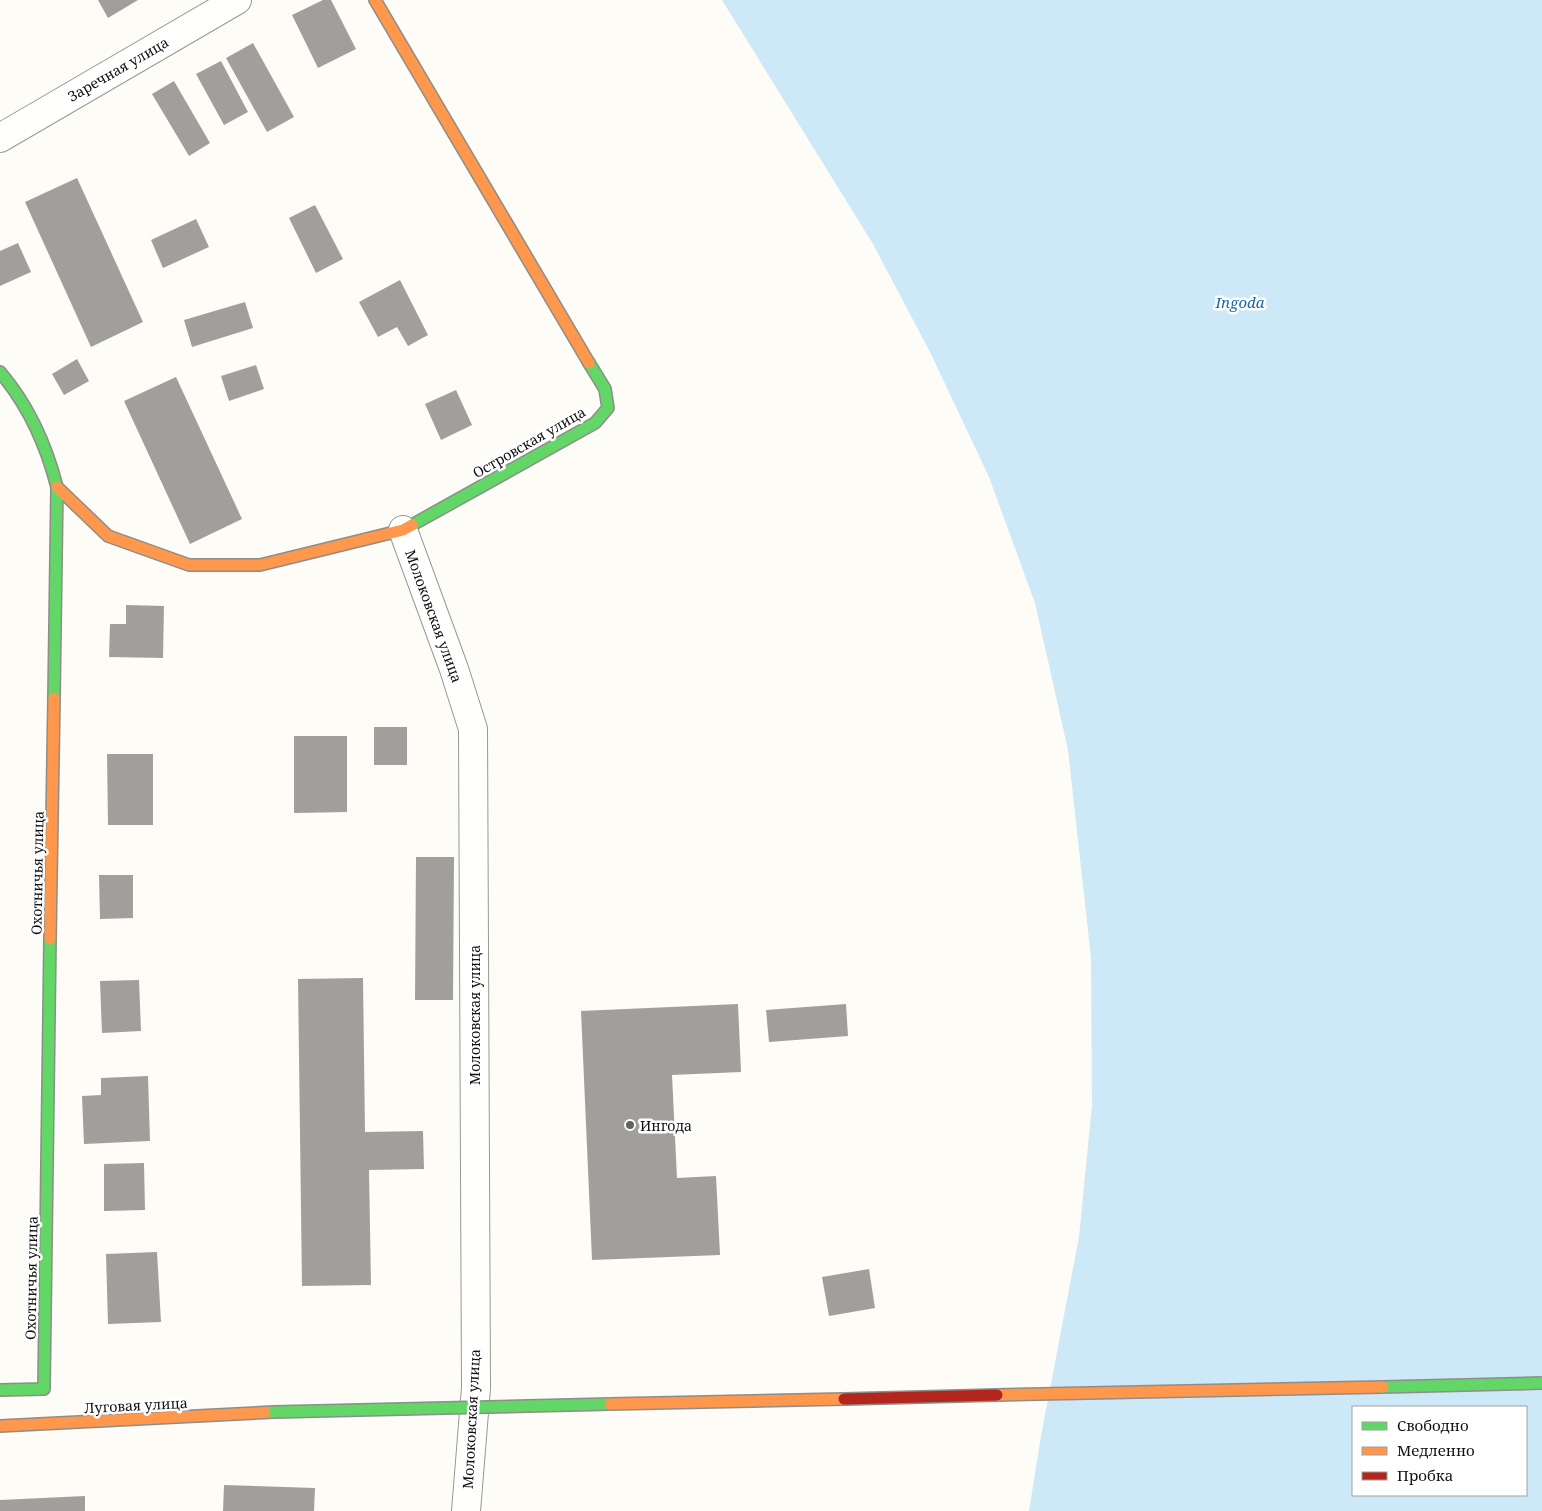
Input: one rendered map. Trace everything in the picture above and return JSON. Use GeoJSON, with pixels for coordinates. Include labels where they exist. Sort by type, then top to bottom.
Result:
{"type":"FeatureCollection","features":[{"type":"Feature","properties":{"kind":"street","name":"Заречная улица"},"geometry":{"type":"LineString","coordinates":[[0,138],[236,0]]}},
{"type":"Feature","properties":{"kind":"street","name":"Островская улица"},"geometry":{"type":"LineString","coordinates":[[57,488],[108,536],[189,565],[260,565],[402,530],[596,423],[608,408],[605,389],[375,0]]}},
{"type":"Feature","properties":{"kind":"street","name":"Охотничья улица"},"geometry":{"type":"LineString","coordinates":[[0,372],[12,385],[43,439],[57,488],[44,1389],[0,1390]]}},
{"type":"Feature","properties":{"kind":"street","name":"Молоковская улица"},"geometry":{"type":"LineString","coordinates":[[402,530],[454,669],[473,729],[476,1388],[466,1511]]}},
{"type":"Feature","properties":{"kind":"street","name":"Луговая улица"},"geometry":{"type":"LineString","coordinates":[[0,1426],[274,1412],[1542,1383]]}},
{"type":"Feature","properties":{"kind":"water","name":"Ingoda"},"geometry":{"type":"Polygon","coordinates":[[[722,0],[1542,0],[1542,1511],[1029,1511],[1041,1436],[1079,1237],[1092,1105],[1091,957],[1068,750],[1035,603],[989,477],[931,354],[873,244],[722,0]]]}},
{"type":"Feature","properties":{"kind":"building"},"geometry":{"type":"Polygon","coordinates":[[[98,0],[138,0],[108,18],[98,0]]]}},
{"type":"Feature","properties":{"kind":"building"},"geometry":{"type":"Polygon","coordinates":[[[323,0],[331,0],[356,49],[318,68],[292,15],[323,0]]]}},
{"type":"Feature","properties":{"kind":"building"},"geometry":{"type":"Polygon","coordinates":[[[253,43],[294,117],[267,132],[226,58],[253,43]]]}},
{"type":"Feature","properties":{"kind":"building"},"geometry":{"type":"Polygon","coordinates":[[[221,61],[248,112],[224,125],[196,74],[221,61]]]}},
{"type":"Feature","properties":{"kind":"building"},"geometry":{"type":"Polygon","coordinates":[[[174,81],[210,143],[189,156],[152,94],[174,81]]]}},
{"type":"Feature","properties":{"kind":"building"},"geometry":{"type":"Polygon","coordinates":[[[77,178],[143,322],[91,347],[25,202],[77,178]]]}},
{"type":"Feature","properties":{"kind":"building"},"geometry":{"type":"Polygon","coordinates":[[[315,205],[343,259],[316,273],[289,218],[315,205]]]}},
{"type":"Feature","properties":{"kind":"building"},"geometry":{"type":"Polygon","coordinates":[[[196,219],[209,247],[163,268],[151,240],[196,219]]]}},
{"type":"Feature","properties":{"kind":"building"},"geometry":{"type":"Polygon","coordinates":[[[18,243],[31,272],[0,286],[0,251],[18,243]]]}},
{"type":"Feature","properties":{"kind":"building"},"geometry":{"type":"Polygon","coordinates":[[[400,280],[428,335],[408,346],[397,327],[378,337],[359,302],[400,280]]]}},
{"type":"Feature","properties":{"kind":"building"},"geometry":{"type":"Polygon","coordinates":[[[245,302],[253,328],[192,347],[184,320],[245,302]]]}},
{"type":"Feature","properties":{"kind":"building"},"geometry":{"type":"Polygon","coordinates":[[[77,359],[89,381],[64,395],[52,374],[77,359]]]}},
{"type":"Feature","properties":{"kind":"building"},"geometry":{"type":"Polygon","coordinates":[[[256,365],[264,389],[229,401],[221,376],[256,365]]]}},
{"type":"Feature","properties":{"kind":"building"},"geometry":{"type":"Polygon","coordinates":[[[176,377],[242,519],[190,544],[124,401],[176,377]]]}},
{"type":"Feature","properties":{"kind":"building"},"geometry":{"type":"Polygon","coordinates":[[[456,390],[472,425],[441,440],[425,404],[456,390]]]}},
{"type":"Feature","properties":{"kind":"building"},"geometry":{"type":"Polygon","coordinates":[[[126,605],[164,606],[163,658],[109,657],[110,624],[126,624],[126,605]]]}},
{"type":"Feature","properties":{"kind":"building"},"geometry":{"type":"Polygon","coordinates":[[[374,727],[407,727],[407,765],[374,765],[374,727]]]}},
{"type":"Feature","properties":{"kind":"building"},"geometry":{"type":"Polygon","coordinates":[[[294,736],[347,736],[347,812],[294,813],[294,736]]]}},
{"type":"Feature","properties":{"kind":"building"},"geometry":{"type":"Polygon","coordinates":[[[107,754],[153,754],[153,825],[108,825],[107,754]]]}},
{"type":"Feature","properties":{"kind":"building"},"geometry":{"type":"Polygon","coordinates":[[[416,857],[454,857],[453,1000],[415,1000],[416,857]]]}},
{"type":"Feature","properties":{"kind":"building"},"geometry":{"type":"Polygon","coordinates":[[[99,875],[133,875],[133,918],[100,919],[99,875]]]}},
{"type":"Feature","properties":{"kind":"building"},"geometry":{"type":"Polygon","coordinates":[[[363,978],[365,1132],[423,1131],[424,1169],[369,1170],[371,1285],[302,1286],[298,979],[363,978]]]}},
{"type":"Feature","properties":{"kind":"building"},"geometry":{"type":"Polygon","coordinates":[[[139,980],[141,1031],[102,1033],[100,981],[139,980]]]}},
{"type":"Feature","properties":{"kind":"building","name":"Ингода"},"geometry":{"type":"Polygon","coordinates":[[[738,1004],[741,1072],[672,1075],[677,1178],[716,1176],[720,1255],[592,1260],[581,1011],[738,1004]]]}},
{"type":"Feature","properties":{"kind":"building"},"geometry":{"type":"Polygon","coordinates":[[[846,1004],[848,1036],[769,1042],[766,1010],[846,1004]]]}},
{"type":"Feature","properties":{"kind":"building"},"geometry":{"type":"Polygon","coordinates":[[[148,1076],[150,1141],[84,1144],[82,1096],[101,1095],[101,1078],[148,1076]]]}},
{"type":"Feature","properties":{"kind":"building"},"geometry":{"type":"Polygon","coordinates":[[[144,1163],[145,1210],[104,1211],[104,1164],[144,1163]]]}},
{"type":"Feature","properties":{"kind":"building"},"geometry":{"type":"Polygon","coordinates":[[[157,1252],[161,1322],[108,1324],[106,1254],[157,1252]]]}},
{"type":"Feature","properties":{"kind":"building"},"geometry":{"type":"Polygon","coordinates":[[[869,1269],[875,1308],[829,1316],[822,1277],[869,1269]]]}},
{"type":"Feature","properties":{"kind":"building"},"geometry":{"type":"Polygon","coordinates":[[[224,1485],[315,1488],[314,1511],[223,1511],[224,1485]]]}},
{"type":"Feature","properties":{"kind":"building"},"geometry":{"type":"Polygon","coordinates":[[[85,1496],[85,1511],[0,1511],[0,1500],[85,1496]]]}},
{"type":"Feature","properties":{"kind":"traffic: fast"},"geometry":{"type":"LineString","coordinates":[[412,525],[595,423],[608,408],[605,389],[589,363]]}},
{"type":"Feature","properties":{"kind":"traffic: fast"},"geometry":{"type":"LineString","coordinates":[[0,372],[20,398],[35,426],[48,456],[57,487],[54,698]]}},
{"type":"Feature","properties":{"kind":"traffic: fast"},"geometry":{"type":"LineString","coordinates":[[0,1390],[44,1389],[50,939]]}},
{"type":"Feature","properties":{"kind":"traffic: fast"},"geometry":{"type":"LineString","coordinates":[[1383,1387],[1542,1383]]}},
{"type":"Feature","properties":{"kind":"traffic: fast"},"geometry":{"type":"LineString","coordinates":[[274,1412],[610,1404]]}},
{"type":"Feature","properties":{"kind":"traffic: slow"},"geometry":{"type":"LineString","coordinates":[[375,0],[589,363]]}},
{"type":"Feature","properties":{"kind":"traffic: slow"},"geometry":{"type":"LineString","coordinates":[[57,487],[108,536],[189,565],[260,565],[403,530],[412,525]]}},
{"type":"Feature","properties":{"kind":"traffic: slow"},"geometry":{"type":"LineString","coordinates":[[50,939],[54,698]]}},
{"type":"Feature","properties":{"kind":"traffic: slow"},"geometry":{"type":"LineString","coordinates":[[997,1395],[1383,1387]]}},
{"type":"Feature","properties":{"kind":"traffic: slow"},"geometry":{"type":"LineString","coordinates":[[610,1404],[844,1399]]}},
{"type":"Feature","properties":{"kind":"traffic: slow"},"geometry":{"type":"LineString","coordinates":[[0,1426],[274,1412]]}},
{"type":"Feature","properties":{"kind":"traffic: jam"},"geometry":{"type":"LineString","coordinates":[[844,1399],[997,1395]]}},
{"type":"Feature","properties":{"kind":"place","name":"Ингода"},"geometry":{"type":"Point","coordinates":[630,1125]}}]}
